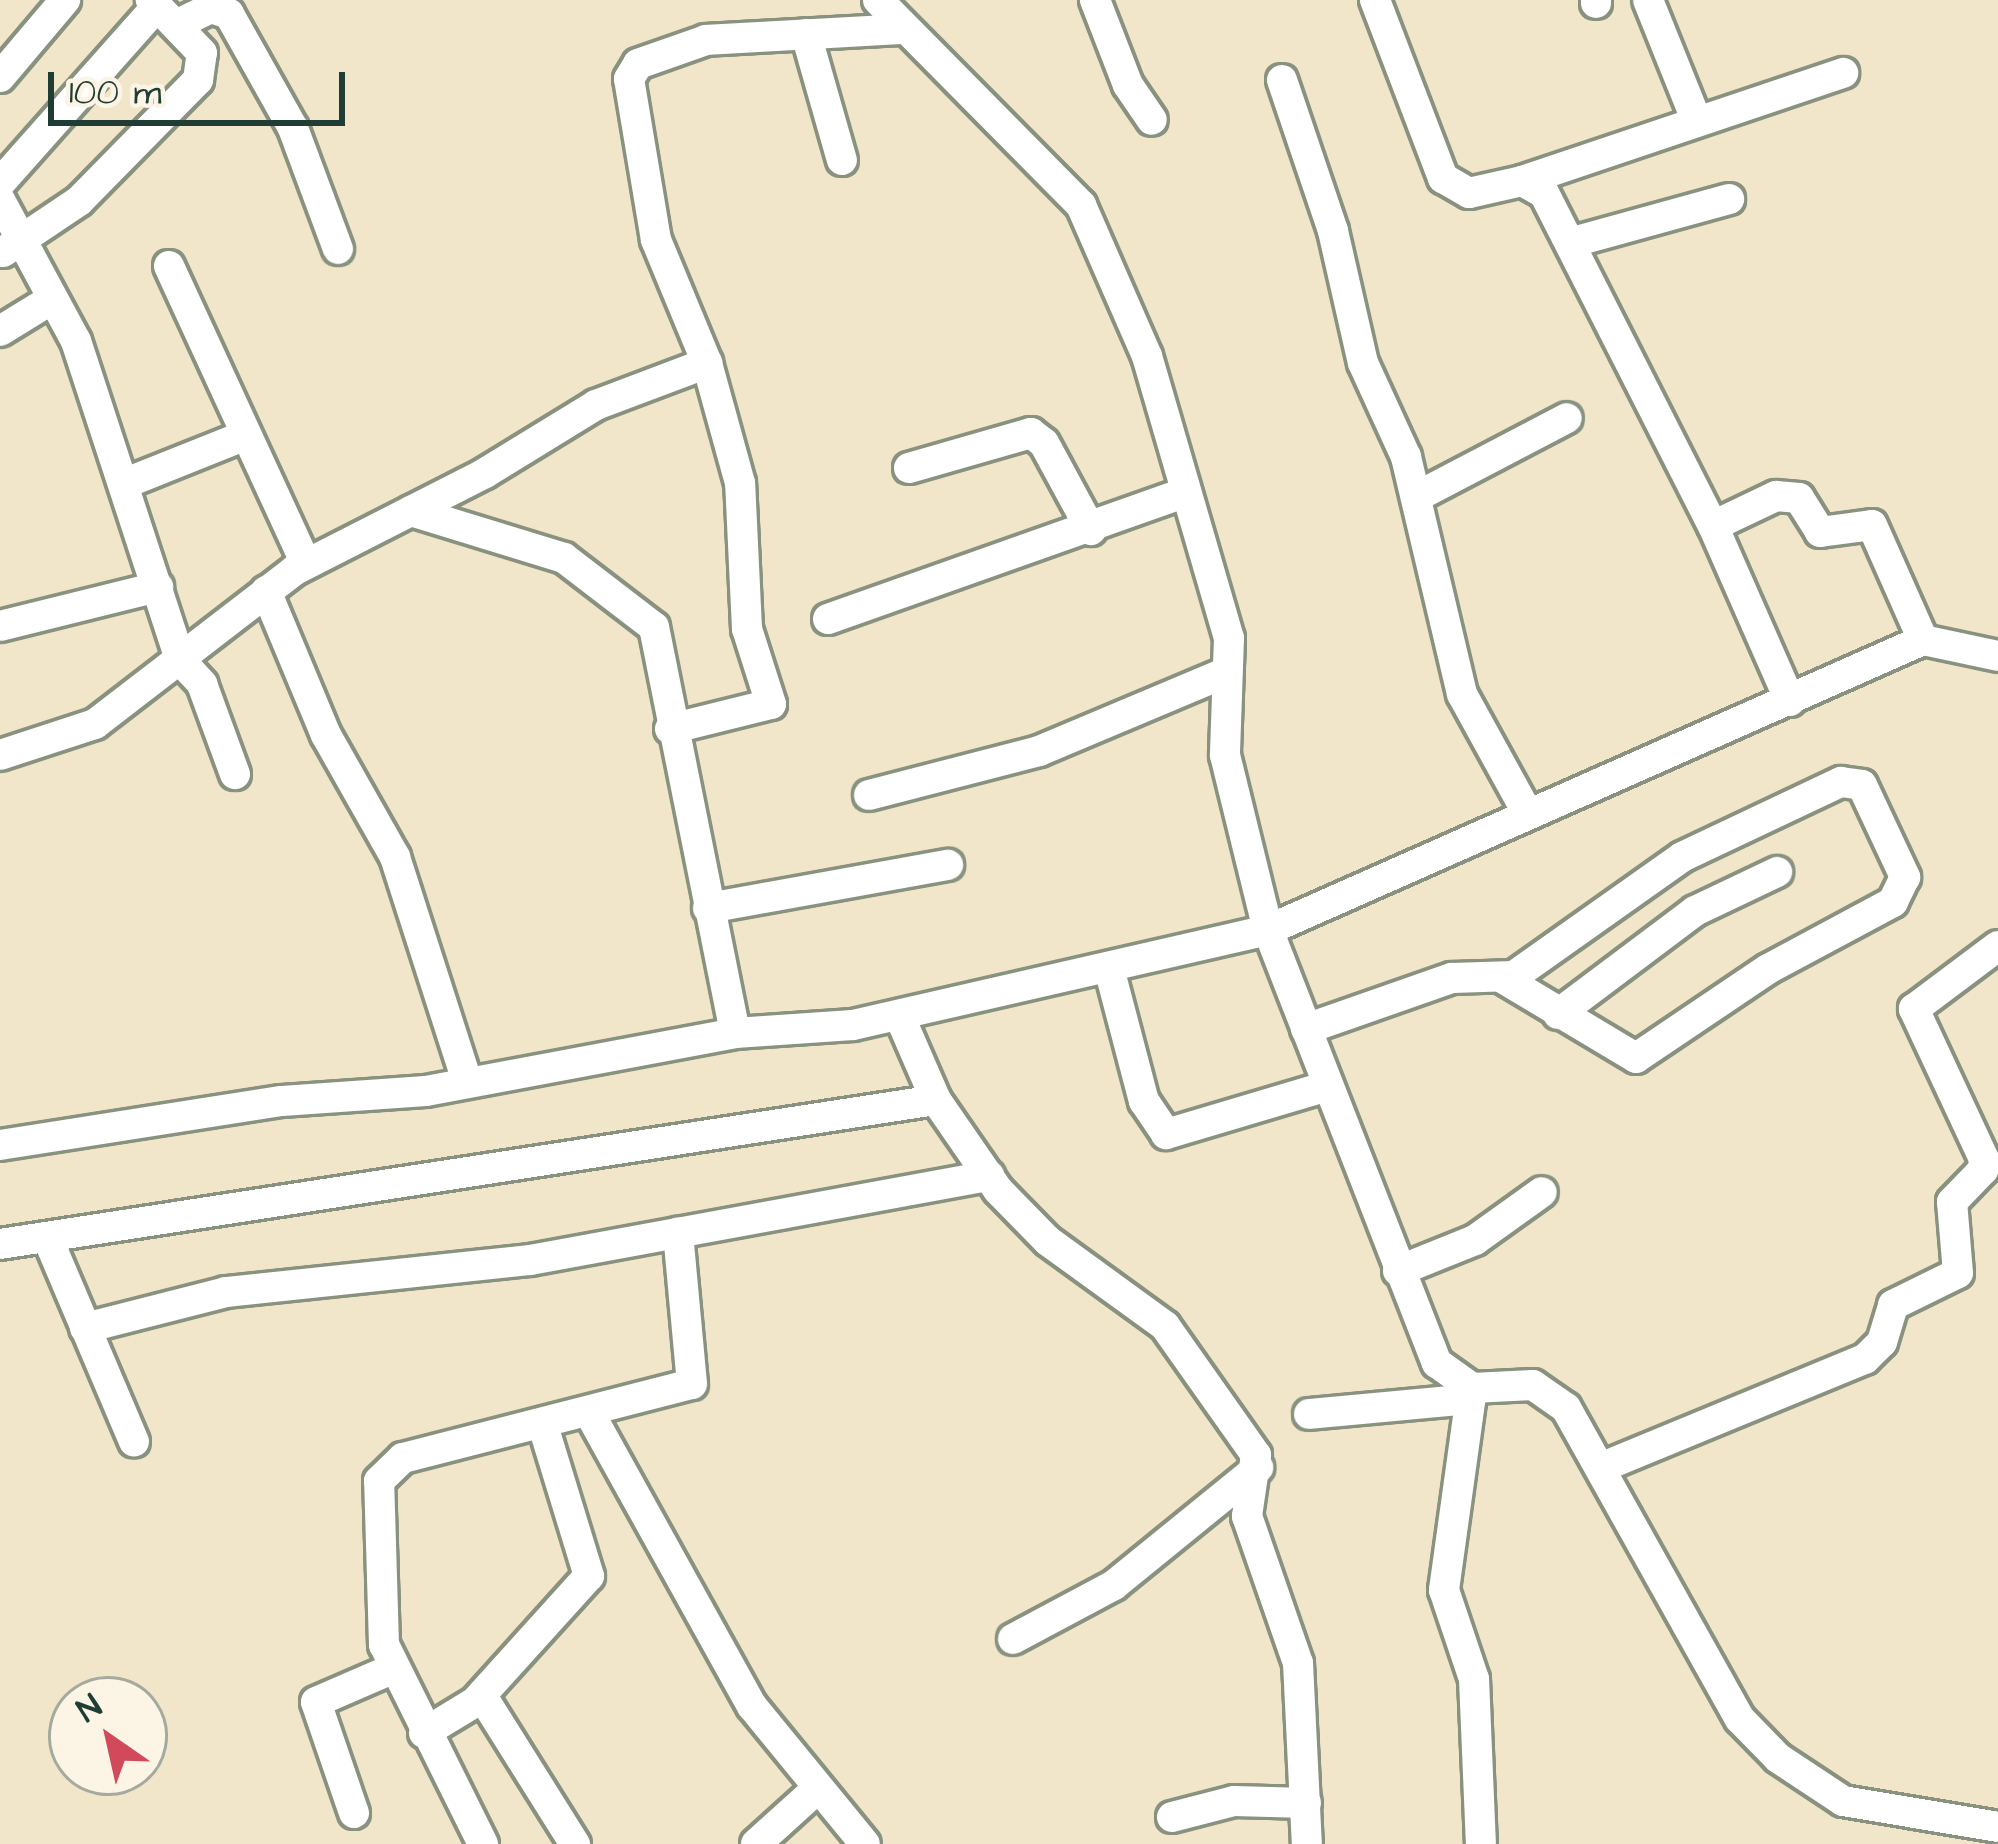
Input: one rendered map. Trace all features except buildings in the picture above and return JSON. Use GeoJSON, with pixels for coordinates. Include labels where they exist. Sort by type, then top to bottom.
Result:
{"type":"FeatureCollection","features":[{"type":"Feature","properties":{"kind":"street"},"geometry":{"type":"LineString","coordinates":[[0,77],[65,0]]}},
{"type":"Feature","properties":{"kind":"street"},"geometry":{"type":"LineString","coordinates":[[878,0],[1001,117],[1081,205],[1147,356],[1228,638],[1225,755],[1268,930],[1437,1363],[1471,1394]]}},
{"type":"Feature","properties":{"kind":"street"},"geometry":{"type":"LineString","coordinates":[[1095,0],[1128,86],[1152,120]]}},
{"type":"Feature","properties":{"kind":"street"},"geometry":{"type":"LineString","coordinates":[[1375,0],[1453,191],[1522,181],[1843,73]]}},
{"type":"Feature","properties":{"kind":"street"},"geometry":{"type":"LineString","coordinates":[[1648,0],[1696,122]]}},
{"type":"Feature","properties":{"kind":"street"},"geometry":{"type":"LineString","coordinates":[[0,183],[162,10],[210,4],[229,14],[280,100],[338,249]]}},
{"type":"Feature","properties":{"kind":"street"},"geometry":{"type":"LineString","coordinates":[[10,250],[122,163],[198,80],[202,53],[162,10]]}},
{"type":"Feature","properties":{"kind":"street"},"geometry":{"type":"LineString","coordinates":[[670,729],[771,704],[747,629],[740,483],[707,363],[656,240],[629,79],[638,64],[706,40],[904,29]]}},
{"type":"Feature","properties":{"kind":"street"},"geometry":{"type":"LineString","coordinates":[[806,34],[842,160]]}},
{"type":"Feature","properties":{"kind":"street"},"geometry":{"type":"LineString","coordinates":[[1282,80],[1334,231],[1363,363],[1416,496],[1467,708],[1528,814]]}},
{"type":"Feature","properties":{"kind":"street"},"geometry":{"type":"LineString","coordinates":[[1522,181],[1544,193],[1573,242],[1713,526],[1790,701]]}},
{"type":"Feature","properties":{"kind":"street"},"geometry":{"type":"LineString","coordinates":[[1573,242],[1729,199]]}},
{"type":"Feature","properties":{"kind":"street"},"geometry":{"type":"LineString","coordinates":[[0,200],[10,250],[52,298],[76,340],[180,661],[194,668],[235,774]]}},
{"type":"Feature","properties":{"kind":"street"},"geometry":{"type":"LineString","coordinates":[[169,266],[306,564]]}},
{"type":"Feature","properties":{"kind":"street"},"geometry":{"type":"LineString","coordinates":[[0,331],[52,298]]}},
{"type":"Feature","properties":{"kind":"street"},"geometry":{"type":"LineString","coordinates":[[0,755],[95,724],[306,564],[411,511],[596,405],[707,363]]}},
{"type":"Feature","properties":{"kind":"street"},"geometry":{"type":"LineString","coordinates":[[1416,496],[1567,418]]}},
{"type":"Feature","properties":{"kind":"street"},"geometry":{"type":"LineString","coordinates":[[909,468],[1031,434],[1044,442],[1091,530]]}},
{"type":"Feature","properties":{"kind":"street"},"geometry":{"type":"LineString","coordinates":[[126,483],[247,435]]}},
{"type":"Feature","properties":{"kind":"street"},"geometry":{"type":"LineString","coordinates":[[828,619],[1186,493]]}},
{"type":"Feature","properties":{"kind":"street"},"geometry":{"type":"LineString","coordinates":[[1713,526],[1787,494],[1799,498],[1820,532],[1872,525],[1923,640]]}},
{"type":"Feature","properties":{"kind":"street"},"geometry":{"type":"LineString","coordinates":[[411,511],[564,558],[654,627],[670,729],[734,1033]]}},
{"type":"Feature","properties":{"kind":"street"},"geometry":{"type":"LineString","coordinates":[[0,626],[158,586]]}},
{"type":"Feature","properties":{"kind":"street"},"geometry":{"type":"LineString","coordinates":[[266,592],[326,735],[395,857],[467,1081]]}},
{"type":"Feature","properties":{"kind":"street"},"geometry":{"type":"LineString","coordinates":[[0,1145],[467,1081],[734,1033],[899,1015],[1268,930],[1923,640],[1998,656]]}},
{"type":"Feature","properties":{"kind":"street"},"geometry":{"type":"LineString","coordinates":[[869,795],[1039,751],[1227,672]]}},
{"type":"Feature","properties":{"kind":"street"},"geometry":{"type":"LineString","coordinates":[[1306,1029],[1452,978],[1504,979],[1636,1058],[1768,969],[1892,902],[1905,877],[1862,785],[1841,782],[1682,857],[1504,979]]}},
{"type":"Feature","properties":{"kind":"street"},"geometry":{"type":"LineString","coordinates":[[708,908],[948,865]]}},
{"type":"Feature","properties":{"kind":"street"},"geometry":{"type":"LineString","coordinates":[[1558,1014],[1696,910],[1777,872]]}},
{"type":"Feature","properties":{"kind":"street"},"geometry":{"type":"LineString","coordinates":[[1600,1468],[1865,1359],[1882,1342],[1893,1305],[1958,1273],[1952,1202],[1983,1170],[1984,1159],[1914,1009],[1998,946]]}},
{"type":"Feature","properties":{"kind":"street"},"geometry":{"type":"LineString","coordinates":[[1109,968],[1144,1101],[1166,1134],[1328,1087]]}},
{"type":"Feature","properties":{"kind":"street"},"geometry":{"type":"LineString","coordinates":[[899,1015],[935,1100],[989,1177],[1048,1241],[1165,1326],[1246,1434],[1259,1468],[1246,1516],[1298,1663],[1307,1844]]}},
{"type":"Feature","properties":{"kind":"street"},"geometry":{"type":"LineString","coordinates":[[0,1244],[935,1100]]}},
{"type":"Feature","properties":{"kind":"street"},"geometry":{"type":"LineString","coordinates":[[85,1328],[226,1292],[530,1260],[989,1177]]}},
{"type":"Feature","properties":{"kind":"street"},"geometry":{"type":"LineString","coordinates":[[1398,1271],[1474,1240],[1542,1192]]}},
{"type":"Feature","properties":{"kind":"street"},"geometry":{"type":"LineString","coordinates":[[483,1844],[392,1669],[381,1621],[376,1507],[386,1467],[692,1384],[678,1233]]}},
{"type":"Feature","properties":{"kind":"street"},"geometry":{"type":"LineString","coordinates":[[48,1239],[134,1442]]}},
{"type":"Feature","properties":{"kind":"street"},"geometry":{"type":"LineString","coordinates":[[1309,1414],[1533,1385],[1551,1394],[1600,1468],[1740,1720],[1778,1758],[1843,1801],[1998,1827]]}},
{"type":"Feature","properties":{"kind":"street"},"geometry":{"type":"LineString","coordinates":[[1471,1394],[1444,1590],[1474,1679],[1481,1844]]}},
{"type":"Feature","properties":{"kind":"street"},"geometry":{"type":"LineString","coordinates":[[590,1414],[752,1706],[865,1844]]}},
{"type":"Feature","properties":{"kind":"street"},"geometry":{"type":"LineString","coordinates":[[424,1733],[482,1696],[589,1576],[543,1426]]}},
{"type":"Feature","properties":{"kind":"street"},"geometry":{"type":"LineString","coordinates":[[1013,1639],[1114,1585],[1259,1468]]}},
{"type":"Feature","properties":{"kind":"street"},"geometry":{"type":"LineString","coordinates":[[354,1813],[316,1702],[392,1669]]}},
{"type":"Feature","properties":{"kind":"street"},"geometry":{"type":"LineString","coordinates":[[482,1696],[575,1844]]}},
{"type":"Feature","properties":{"kind":"street"},"geometry":{"type":"LineString","coordinates":[[756,1844],[818,1788]]}},
{"type":"Feature","properties":{"kind":"street"},"geometry":{"type":"LineString","coordinates":[[1172,1817],[1234,1801],[1306,1803]]}}]}
